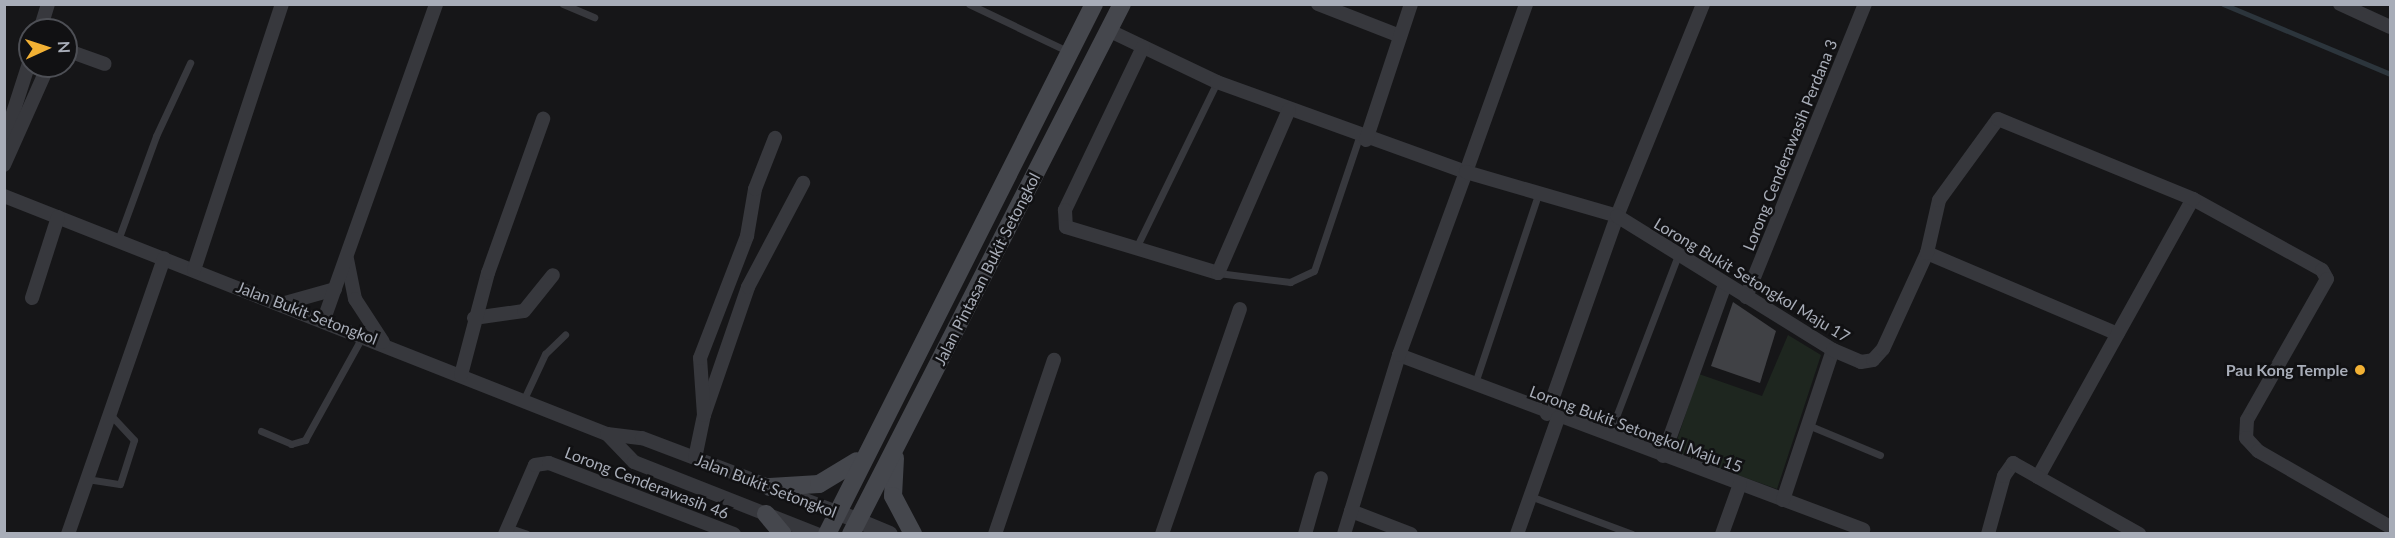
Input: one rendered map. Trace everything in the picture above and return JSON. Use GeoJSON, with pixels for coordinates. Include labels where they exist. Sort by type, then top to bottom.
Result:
{"type":"FeatureCollection","features":[{"type":"Feature","properties":{"kind":"main road","name":"Jalan Pintasan Bukit Setongkol"},"geometry":{"type":"LineString","coordinates":[[827,534],[862,457],[1094,4]]}},
{"type":"Feature","properties":{"kind":"main road","name":"Jalan Pintasan Bukit Setongkol"},"geometry":{"type":"LineString","coordinates":[[854,528],[1122,4]]}},
{"type":"Feature","properties":{"kind":"main road"},"geometry":{"type":"LineString","coordinates":[[902,436],[892,465],[893,496],[913,534]]}},
{"type":"Feature","properties":{"kind":"main road"},"geometry":{"type":"LineString","coordinates":[[770,487],[819,484],[841,475],[862,457]]}},
{"type":"Feature","properties":{"kind":"main road"},"geometry":{"type":"LineString","coordinates":[[766,514],[783,534]]}},
{"type":"Feature","properties":{"kind":"street"},"geometry":{"type":"LineString","coordinates":[[194,270],[282,4]]}},
{"type":"Feature","properties":{"kind":"street"},"geometry":{"type":"LineString","coordinates":[[324,319],[436,4]]}},
{"type":"Feature","properties":{"kind":"street"},"geometry":{"type":"LineString","coordinates":[[1318,4],[1400,36]]}},
{"type":"Feature","properties":{"kind":"street"},"geometry":{"type":"LineString","coordinates":[[1362,138],[1411,4]]}},
{"type":"Feature","properties":{"kind":"street"},"geometry":{"type":"LineString","coordinates":[[1344,534],[1399,355],[1526,4]]}},
{"type":"Feature","properties":{"kind":"street"},"geometry":{"type":"LineString","coordinates":[[1517,534],[1552,416],[1617,216],[1703,4]]}},
{"type":"Feature","properties":{"kind":"street","name":"Lorong Cenderawasih Perdana 3"},"geometry":{"type":"LineString","coordinates":[[1746,297],[1865,4]]}},
{"type":"Feature","properties":{"kind":"street"},"geometry":{"type":"LineString","coordinates":[[2340,4],[2391,27]]}},
{"type":"Feature","properties":{"kind":"street","name":"Lorong Bukit Setongkol Maju 17"},"geometry":{"type":"LineString","coordinates":[[1108,30],[1217,82],[1362,138],[1466,172],[1539,189],[1617,216],[1833,350],[1861,362],[1873,360],[1884,349],[1927,253]]}},
{"type":"Feature","properties":{"kind":"street"},"geometry":{"type":"LineString","coordinates":[[1143,46],[1065,210],[1066,227],[1218,273],[1289,110]]}},
{"type":"Feature","properties":{"kind":"street"},"geometry":{"type":"LineString","coordinates":[[78,54],[105,64]]}},
{"type":"Feature","properties":{"kind":"street"},"geometry":{"type":"LineString","coordinates":[[4,141],[24,78]]}},
{"type":"Feature","properties":{"kind":"street"},"geometry":{"type":"LineString","coordinates":[[4,165],[43,78]]}},
{"type":"Feature","properties":{"kind":"street"},"geometry":{"type":"LineString","coordinates":[[461,375],[474,318],[543,119]]}},
{"type":"Feature","properties":{"kind":"street"},"geometry":{"type":"LineString","coordinates":[[2118,334],[1927,253],[1939,200],[1998,119],[2193,199],[2322,270],[2327,279],[2247,420],[2246,438],[2258,451],[2391,527]]}},
{"type":"Feature","properties":{"kind":"street"},"geometry":{"type":"LineString","coordinates":[[704,415],[700,358],[747,236],[754,189],[775,138]]}},
{"type":"Feature","properties":{"kind":"street"},"geometry":{"type":"LineString","coordinates":[[695,458],[704,415],[748,287],[803,183]]}},
{"type":"Feature","properties":{"kind":"street","name":"Jalan Bukit Setongkol"},"geometry":{"type":"LineString","coordinates":[[4,196],[383,342],[607,434],[642,438],[837,512],[854,528],[890,534]]}},
{"type":"Feature","properties":{"kind":"street"},"geometry":{"type":"LineString","coordinates":[[2038,477],[2193,199]]}},
{"type":"Feature","properties":{"kind":"street"},"geometry":{"type":"LineString","coordinates":[[32,298],[58,217]]}},
{"type":"Feature","properties":{"kind":"street"},"geometry":{"type":"LineString","coordinates":[[347,256],[355,299],[383,342]]}},
{"type":"Feature","properties":{"kind":"street"},"geometry":{"type":"LineString","coordinates":[[68,534],[164,258]]}},
{"type":"Feature","properties":{"kind":"street"},"geometry":{"type":"LineString","coordinates":[[474,318],[524,311],[553,275]]}},
{"type":"Feature","properties":{"kind":"street"},"geometry":{"type":"LineString","coordinates":[[1663,456],[1725,285]]}},
{"type":"Feature","properties":{"kind":"street"},"geometry":{"type":"LineString","coordinates":[[283,303],[335,289]]}},
{"type":"Feature","properties":{"kind":"street"},"geometry":{"type":"LineString","coordinates":[[1162,534],[1240,309]]}},
{"type":"Feature","properties":{"kind":"street"},"geometry":{"type":"LineString","coordinates":[[1783,500],[1833,350]]}},
{"type":"Feature","properties":{"kind":"street","name":"Lorong Bukit Setongkol Maju 15"},"geometry":{"type":"LineString","coordinates":[[1399,355],[1473,387],[1863,529]]}},
{"type":"Feature","properties":{"kind":"street"},"geometry":{"type":"LineString","coordinates":[[995,534],[1054,360]]}},
{"type":"Feature","properties":{"kind":"street","name":"Jalan Bukit Setongkol"},"geometry":{"type":"LineString","coordinates":[[607,434],[634,462],[817,534]]}},
{"type":"Feature","properties":{"kind":"street","name":"Lorong Cenderawasih 46"},"geometry":{"type":"LineString","coordinates":[[506,530],[535,465],[549,463],[734,534]]}},
{"type":"Feature","properties":{"kind":"street"},"geometry":{"type":"LineString","coordinates":[[1988,534],[2004,476],[2013,463],[2139,534]]}},
{"type":"Feature","properties":{"kind":"street"},"geometry":{"type":"LineString","coordinates":[[1305,534],[1321,478]]}},
{"type":"Feature","properties":{"kind":"street"},"geometry":{"type":"LineString","coordinates":[[1722,534],[1740,484]]}},
{"type":"Feature","properties":{"kind":"street"},"geometry":{"type":"LineString","coordinates":[[1351,511],[1411,534]]}},
{"type":"Feature","properties":{"kind":"lane"},"geometry":{"type":"LineString","coordinates":[[563,4],[594,16]]}},
{"type":"Feature","properties":{"kind":"lane"},"geometry":{"type":"LineString","coordinates":[[969,4],[1070,52]]}},
{"type":"Feature","properties":{"kind":"lane"},"geometry":{"type":"LineString","coordinates":[[118,240],[190,63]]}},
{"type":"Feature","properties":{"kind":"lane"},"geometry":{"type":"LineString","coordinates":[[1136,248],[1217,82]]}},
{"type":"Feature","properties":{"kind":"lane"},"geometry":{"type":"LineString","coordinates":[[1218,273],[1290,282],[1314,270],[1362,138]]}},
{"type":"Feature","properties":{"kind":"lane"},"geometry":{"type":"LineString","coordinates":[[1473,387],[1539,189]]}},
{"type":"Feature","properties":{"kind":"lane"},"geometry":{"type":"LineString","coordinates":[[1608,436],[1678,255]]}},
{"type":"Feature","properties":{"kind":"lane"},"geometry":{"type":"LineString","coordinates":[[261,431],[291,444],[305,440],[363,335]]}},
{"type":"Feature","properties":{"kind":"lane"},"geometry":{"type":"LineString","coordinates":[[524,399],[546,354],[565,335]]}},
{"type":"Feature","properties":{"kind":"lane"},"geometry":{"type":"LineString","coordinates":[[87,479],[120,484],[134,440],[110,414]]}},
{"type":"Feature","properties":{"kind":"lane"},"geometry":{"type":"LineString","coordinates":[[1808,425],[1880,455]]}},
{"type":"Feature","properties":{"kind":"lane"},"geometry":{"type":"LineString","coordinates":[[1530,496],[1632,534]]}},
{"type":"Feature","properties":{"kind":"lane"},"geometry":{"type":"LineString","coordinates":[[506,530],[527,534]]}},
{"type":"Feature","properties":{"kind":"shaded area"},"geometry":{"type":"Polygon","coordinates":[[[1788,335],[1821,355],[1777,489],[1673,452],[1699,374],[1762,396],[1788,335]]]}},
{"type":"Feature","properties":{"kind":"building"},"geometry":{"type":"Polygon","coordinates":[[[1733,302],[1776,331],[1760,383],[1711,366],[1733,302]]]}},
{"type":"Feature","properties":{"kind":"waterway"},"geometry":{"type":"LineString","coordinates":[[2223,4],[2390,74]]}},
{"type":"Feature","properties":{"kind":"place","name":"Pau Kong Temple"},"geometry":{"type":"Point","coordinates":[2360,370]}}]}
